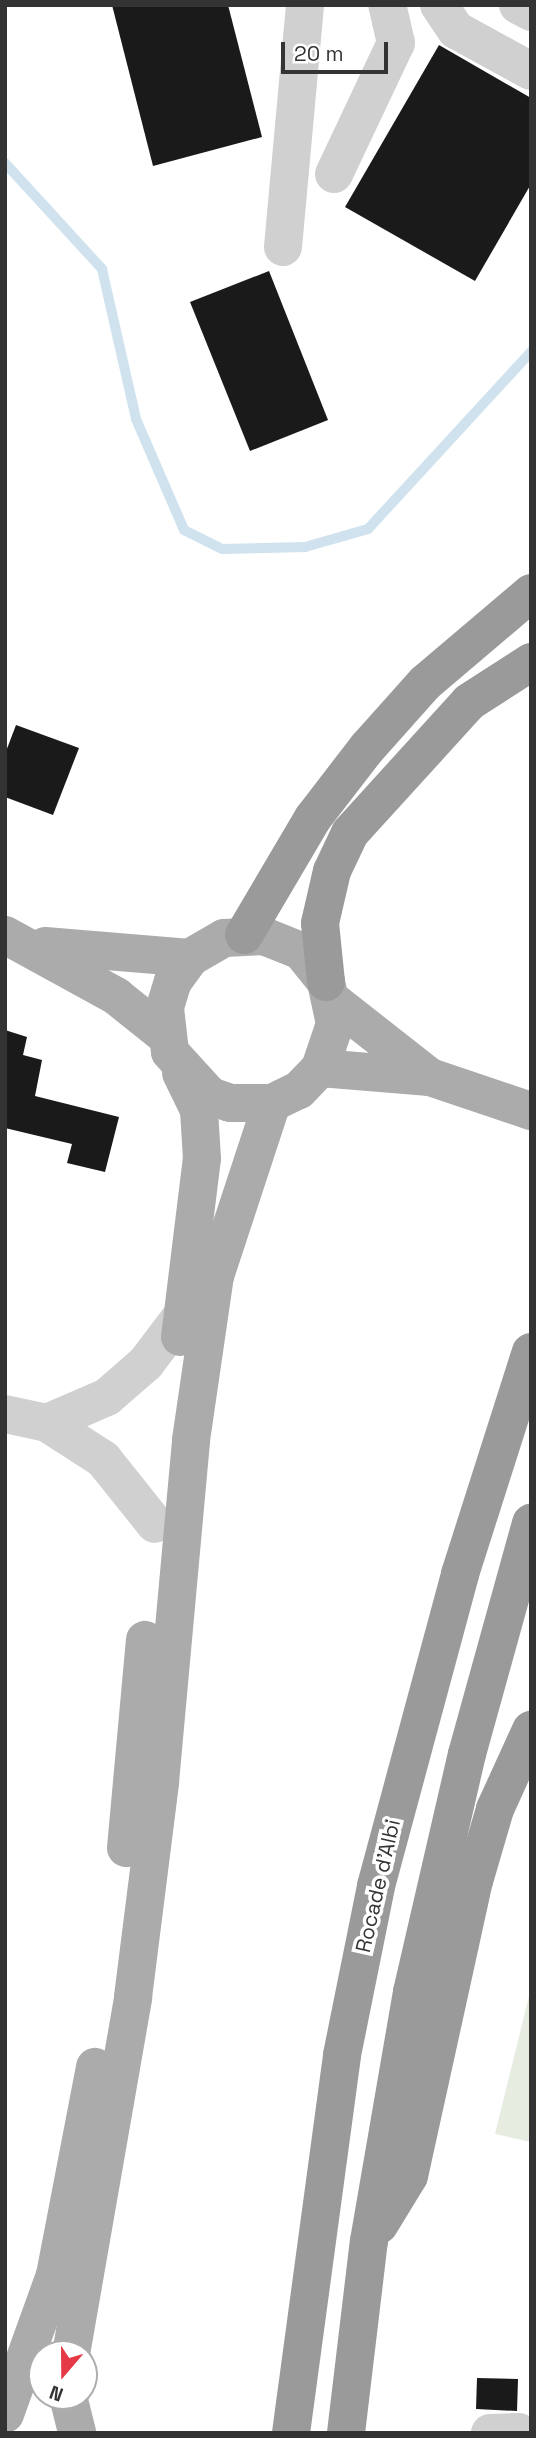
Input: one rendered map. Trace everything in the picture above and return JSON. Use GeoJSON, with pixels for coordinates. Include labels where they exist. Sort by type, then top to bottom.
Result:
{"type":"FeatureCollection","features":[{"type":"Feature","properties":{"kind":"highway"},"geometry":{"type":"LineString","coordinates":[[244,935],[313,818],[367,748],[425,683],[531,593]]}},
{"type":"Feature","properties":{"kind":"highway"},"geometry":{"type":"LineString","coordinates":[[330,992],[320,923],[332,871],[350,833],[469,702],[531,662]]}},
{"type":"Feature","properties":{"kind":"highway","name":"Rocade d'Albi"},"geometry":{"type":"LineString","coordinates":[[290,2433],[340,2068],[376,1886],[460,1574],[531,1352]]}},
{"type":"Feature","properties":{"kind":"highway"},"geometry":{"type":"LineString","coordinates":[[346,2433],[369,2241],[412,1992],[467,1754],[531,1523]]}},
{"type":"Feature","properties":{"kind":"highway"},"geometry":{"type":"LineString","coordinates":[[369,2241],[409,2176],[474,1881],[495,1809],[531,1730]]}},
{"type":"Feature","properties":{"kind":"main road"},"geometry":{"type":"LineString","coordinates":[[5,2414],[55,2275],[98,2051],[127,1842],[155,1524],[202,1159],[199,1110],[172,1052],[173,981],[190,958],[224,938],[244,935],[283,941],[301,951],[330,992],[430,1077]]}},
{"type":"Feature","properties":{"kind":"main road"},"geometry":{"type":"LineString","coordinates":[[17,939],[190,958]]}},
{"type":"Feature","properties":{"kind":"main road"},"geometry":{"type":"LineString","coordinates":[[17,939],[116,996],[172,1052],[210,1096],[230,1103],[272,1102],[299,1090],[320,1069],[331,1048],[330,992]]}},
{"type":"Feature","properties":{"kind":"main road"},"geometry":{"type":"LineString","coordinates":[[320,1069],[430,1077],[520,1107]]}},
{"type":"Feature","properties":{"kind":"main road"},"geometry":{"type":"LineString","coordinates":[[73,2340],[134,1983],[199,1374],[215,1276],[272,1102]]}},
{"type":"Feature","properties":{"kind":"main road"},"geometry":{"type":"LineString","coordinates":[[71,2410],[77,2433]]}},
{"type":"Feature","properties":{"kind":"street"},"geometry":{"type":"LineString","coordinates":[[283,247],[305,5]]}},
{"type":"Feature","properties":{"kind":"street"},"geometry":{"type":"LineString","coordinates":[[334,174],[396,43],[387,5]]}},
{"type":"Feature","properties":{"kind":"street"},"geometry":{"type":"LineString","coordinates":[[439,5],[456,30],[531,71]]}},
{"type":"Feature","properties":{"kind":"street"},"geometry":{"type":"LineString","coordinates":[[518,5],[531,12]]}},
{"type":"Feature","properties":{"kind":"street"},"geometry":{"type":"LineString","coordinates":[[47,1423],[107,1397],[146,1363],[183,1314]]}},
{"type":"Feature","properties":{"kind":"street"},"geometry":{"type":"LineString","coordinates":[[5,1414],[47,1423],[103,1459],[155,1524]]}},
{"type":"Feature","properties":{"kind":"street"},"geometry":{"type":"LineString","coordinates":[[489,2433],[519,2432]]}},
{"type":"Feature","properties":{"kind":"shaded area"},"geometry":{"type":"Polygon","coordinates":[[[531,1988],[531,2142],[495,2134],[531,1988]]]}},
{"type":"Feature","properties":{"kind":"building"},"geometry":{"type":"Polygon","coordinates":[[[112,5],[228,5],[262,137],[153,166],[112,5]]]}},
{"type":"Feature","properties":{"kind":"building"},"geometry":{"type":"Polygon","coordinates":[[[439,45],[531,98],[531,184],[475,281],[345,207],[439,45]]]}},
{"type":"Feature","properties":{"kind":"building"},"geometry":{"type":"Polygon","coordinates":[[[269,271],[328,420],[250,451],[190,302],[269,271]]]}},
{"type":"Feature","properties":{"kind":"building"},"geometry":{"type":"Polygon","coordinates":[[[16,725],[79,748],[53,815],[5,797],[5,754],[16,725]]]}},
{"type":"Feature","properties":{"kind":"building"},"geometry":{"type":"Polygon","coordinates":[[[5,1030],[27,1037],[23,1055],[42,1060],[35,1096],[119,1117],[105,1172],[67,1163],[72,1144],[5,1128],[5,1030]]]}},
{"type":"Feature","properties":{"kind":"building"},"geometry":{"type":"Polygon","coordinates":[[[477,2378],[518,2379],[517,2411],[476,2409],[477,2378]]]}},
{"type":"Feature","properties":{"kind":"waterway"},"geometry":{"type":"LineString","coordinates":[[5,163],[102,269],[136,419],[184,530],[222,549],[305,547],[368,529],[531,352]]}}]}
